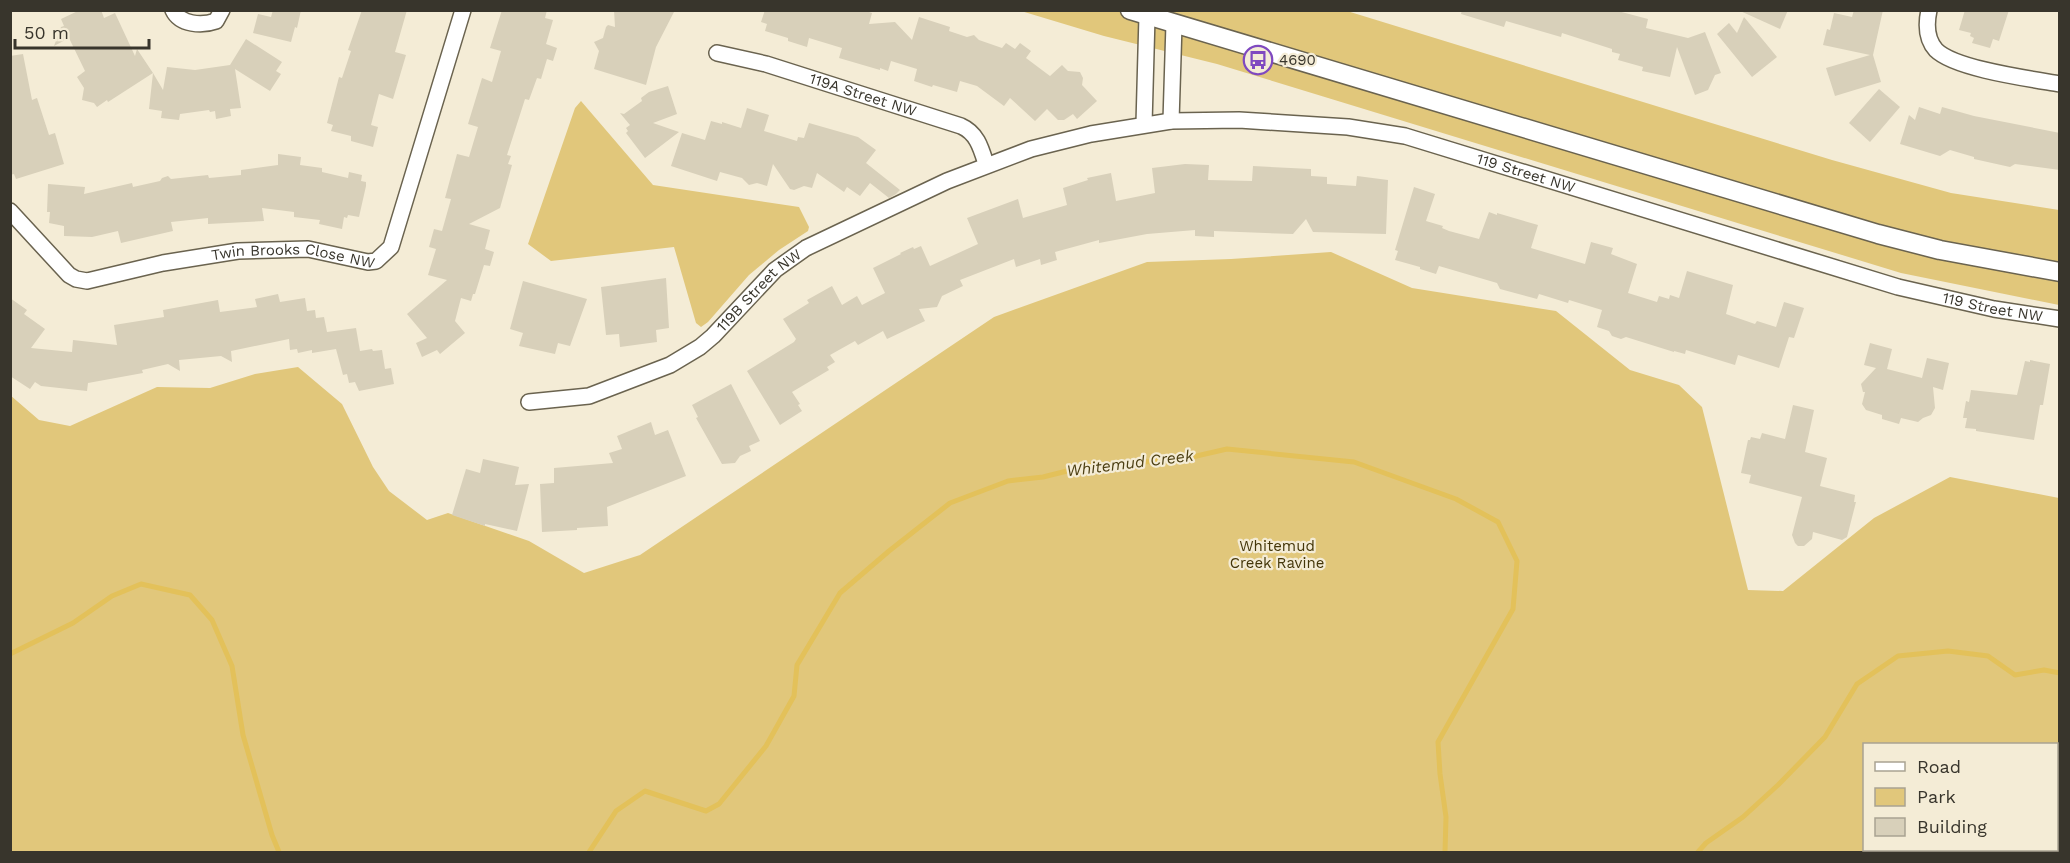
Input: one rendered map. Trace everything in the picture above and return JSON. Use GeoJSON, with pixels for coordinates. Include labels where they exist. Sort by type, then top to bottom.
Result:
{"type":"FeatureCollection","features":[{"type":"Feature","properties":{"kind":"street"},"geometry":{"type":"LineString","coordinates":[[173,10],[180,20],[211,23],[216,21],[222,10]]}},
{"type":"Feature","properties":{"kind":"street","name":"Twin Brooks Close NW"},"geometry":{"type":"LineString","coordinates":[[10,211],[69,275],[87,281],[163,262],[238,251],[308,249],[360,262],[376,261],[391,247],[463,10]]}},
{"type":"Feature","properties":{"kind":"street"},"geometry":{"type":"LineString","coordinates":[[1929,10],[1927,28],[1932,44],[1945,57],[2016,76],[2060,84]]}},
{"type":"Feature","properties":{"kind":"street"},"geometry":{"type":"LineString","coordinates":[[1144,124],[1138,13],[1878,234],[1982,259],[2060,272]]}},
{"type":"Feature","properties":{"kind":"street"},"geometry":{"type":"LineString","coordinates":[[1171,121],[1174,24]]}},
{"type":"Feature","properties":{"kind":"street","name":"119A Street NW"},"geometry":{"type":"LineString","coordinates":[[717,53],[766,64],[961,126],[968,129],[976,138],[986,164]]}},
{"type":"Feature","properties":{"kind":"street","name":"119 Street NW"},"geometry":{"type":"LineString","coordinates":[[986,164],[1058,142],[1144,124],[1171,121],[1239,120],[1371,130],[1405,136],[1898,287],[1994,309],[2060,319]]}},
{"type":"Feature","properties":{"kind":"street","name":"119B Street NW"},"geometry":{"type":"LineString","coordinates":[[529,402],[589,396],[677,361],[713,336],[775,270],[806,248],[986,164]]}},
{"type":"Feature","properties":{"kind":"green space"},"geometry":{"type":"Polygon","coordinates":[[[1021,11],[1347,11],[1832,160],[1951,193],[2059,210],[2059,305],[1901,273],[1217,64],[1104,36],[1021,11]]]}},
{"type":"Feature","properties":{"kind":"green space"},"geometry":{"type":"Polygon","coordinates":[[[581,101],[653,185],[799,207],[809,227],[808,231],[779,250],[749,275],[701,327],[696,323],[674,247],[551,261],[528,244],[575,108],[581,101]]]}},
{"type":"Feature","properties":{"kind":"green space","name":"Whitemud Creek Ravine"},"geometry":{"type":"Polygon","coordinates":[[[1331,252],[1412,288],[1556,311],[1630,370],[1679,385],[1702,407],[1748,590],[1783,591],[1874,518],[1950,477],[2059,498],[2059,852],[11,852],[10,395],[39,420],[70,426],[157,387],[210,388],[255,374],[298,367],[342,404],[373,467],[389,491],[427,520],[448,513],[529,541],[584,573],[640,555],[994,317],[1147,262],[1331,252]]]}},
{"type":"Feature","properties":{"kind":"building"},"geometry":{"type":"Polygon","coordinates":[[[80,10],[101,10],[104,18],[115,13],[135,56],[137,49],[153,73],[97,107],[94,103],[82,100],[84,88],[77,77],[85,71],[69,38],[54,46],[61,27],[64,26],[61,19],[80,10]]]}},
{"type":"Feature","properties":{"kind":"building"},"geometry":{"type":"Polygon","coordinates":[[[273,10],[301,10],[291,42],[253,33],[258,14],[271,17],[273,10]]]}},
{"type":"Feature","properties":{"kind":"building"},"geometry":{"type":"Polygon","coordinates":[[[362,10],[407,10],[395,52],[406,55],[393,99],[379,94],[371,125],[378,127],[373,147],[351,141],[351,136],[331,131],[333,125],[327,123],[339,77],[342,78],[351,51],[348,50],[362,10]]]}},
{"type":"Feature","properties":{"kind":"building"},"geometry":{"type":"Polygon","coordinates":[[[502,10],[547,10],[545,18],[553,20],[546,44],[557,48],[553,61],[547,59],[541,79],[537,78],[529,100],[525,99],[507,155],[511,156],[508,164],[512,165],[500,208],[469,224],[490,230],[485,249],[494,252],[490,266],[484,265],[471,301],[461,298],[455,321],[465,333],[440,354],[437,350],[422,357],[416,343],[427,338],[407,314],[447,280],[428,275],[436,249],[429,247],[434,229],[442,231],[451,199],[445,198],[457,154],[469,157],[478,127],[468,124],[482,78],[492,82],[501,51],[490,48],[502,10]]]}},
{"type":"Feature","properties":{"kind":"building"},"geometry":{"type":"Polygon","coordinates":[[[614,10],[675,10],[656,47],[646,85],[594,69],[599,51],[594,42],[603,38],[608,25],[615,27],[614,10]]]}},
{"type":"Feature","properties":{"kind":"building"},"geometry":{"type":"Polygon","coordinates":[[[765,10],[863,10],[872,13],[869,24],[895,22],[912,40],[919,17],[950,27],[949,31],[967,37],[974,35],[979,40],[1002,48],[1006,43],[1015,49],[1020,43],[1031,51],[1026,58],[1050,76],[1062,65],[1068,71],[1080,72],[1083,78],[1082,85],[1097,101],[1077,119],[1073,114],[1064,120],[1058,120],[1047,109],[1035,121],[1010,98],[1004,106],[977,86],[960,81],[957,92],[933,85],[932,87],[914,81],[917,69],[891,61],[888,71],[880,68],[880,70],[839,58],[842,48],[809,38],[807,47],[788,41],[788,38],[765,31],[767,24],[761,22],[765,10]]]}},
{"type":"Feature","properties":{"kind":"building"},"geometry":{"type":"Polygon","coordinates":[[[1462,10],[1614,10],[1648,19],[1646,28],[1688,38],[1705,32],[1721,73],[1715,75],[1708,90],[1695,95],[1677,47],[1670,77],[1642,71],[1643,67],[1618,60],[1620,54],[1612,52],[1612,49],[1562,33],[1561,37],[1506,21],[1504,27],[1461,14],[1462,10]]]}},
{"type":"Feature","properties":{"kind":"building"},"geometry":{"type":"Polygon","coordinates":[[[1738,10],[1788,10],[1780,29],[1738,10]]]}},
{"type":"Feature","properties":{"kind":"building"},"geometry":{"type":"Polygon","coordinates":[[[1854,10],[1883,10],[1873,55],[1881,82],[1835,96],[1826,68],[1870,55],[1823,45],[1834,13],[1852,17],[1854,10]]]}},
{"type":"Feature","properties":{"kind":"building"},"geometry":{"type":"Polygon","coordinates":[[[1965,10],[2009,10],[1999,41],[1993,39],[1990,48],[1972,43],[1974,38],[1970,36],[1971,33],[1959,30],[1965,10]]]}},
{"type":"Feature","properties":{"kind":"building"},"geometry":{"type":"Polygon","coordinates":[[[1744,17],[1777,57],[1752,77],[1717,34],[1729,23],[1737,33],[1744,17]]]}},
{"type":"Feature","properties":{"kind":"building"},"geometry":{"type":"Polygon","coordinates":[[[246,39],[282,62],[276,71],[281,74],[270,91],[235,69],[241,108],[230,109],[231,116],[216,119],[215,111],[210,112],[209,110],[180,114],[179,120],[161,118],[162,111],[149,109],[153,73],[163,90],[167,67],[195,70],[230,65],[246,39]]]}},
{"type":"Feature","properties":{"kind":"building"},"geometry":{"type":"Polygon","coordinates":[[[23,54],[32,100],[37,98],[49,135],[55,133],[64,164],[16,179],[14,174],[10,175],[10,56],[23,54]]]}},
{"type":"Feature","properties":{"kind":"building"},"geometry":{"type":"Polygon","coordinates":[[[668,86],[677,114],[653,123],[679,132],[645,158],[626,133],[628,131],[626,128],[630,125],[620,113],[624,114],[642,101],[641,98],[649,92],[668,86]]]}},
{"type":"Feature","properties":{"kind":"building"},"geometry":{"type":"Polygon","coordinates":[[[1879,89],[1900,107],[1870,142],[1849,123],[1879,89]]]}},
{"type":"Feature","properties":{"kind":"building"},"geometry":{"type":"Polygon","coordinates":[[[1919,107],[1940,114],[1942,107],[1974,116],[2060,133],[2060,170],[2015,164],[2010,167],[1974,159],[1974,157],[1950,150],[1940,156],[1900,144],[1909,115],[1915,120],[1919,107]]]}},
{"type":"Feature","properties":{"kind":"building"},"geometry":{"type":"Polygon","coordinates":[[[747,108],[769,115],[764,131],[797,141],[798,137],[804,138],[809,123],[858,137],[876,150],[866,163],[900,190],[889,198],[870,183],[860,196],[847,187],[844,192],[817,173],[812,188],[804,186],[794,190],[790,189],[773,164],[767,186],[757,183],[749,185],[742,178],[720,172],[717,181],[671,166],[682,133],[705,140],[711,121],[741,128],[747,108]]]}},
{"type":"Feature","properties":{"kind":"building"},"geometry":{"type":"Polygon","coordinates":[[[278,154],[301,157],[300,165],[322,168],[322,172],[348,178],[349,172],[362,175],[361,181],[366,182],[366,186],[359,217],[348,215],[347,218],[344,217],[342,229],[319,224],[320,220],[294,217],[294,212],[262,208],[264,221],[208,224],[208,218],[171,222],[173,231],[121,243],[118,231],[92,237],[64,236],[64,226],[49,223],[48,184],[85,187],[84,194],[132,183],[133,187],[160,181],[168,176],[171,179],[208,175],[209,178],[241,175],[241,170],[278,165],[278,154]]]}},
{"type":"Feature","properties":{"kind":"building"},"geometry":{"type":"Polygon","coordinates":[[[1185,164],[1209,165],[1208,180],[1252,181],[1253,166],[1311,169],[1311,176],[1327,177],[1327,184],[1356,186],[1357,176],[1388,180],[1386,234],[1313,232],[1306,219],[1293,234],[1214,231],[1214,237],[1195,236],[1195,230],[1147,234],[1099,243],[1099,240],[1055,252],[1057,260],[1041,265],[1040,259],[1016,267],[1014,259],[960,280],[963,286],[942,296],[937,307],[919,309],[925,321],[887,339],[883,331],[858,345],[855,341],[830,355],[835,362],[827,367],[829,370],[792,392],[802,411],[780,425],[747,371],[794,342],[796,339],[783,319],[809,303],[807,300],[832,286],[842,305],[857,296],[862,305],[885,293],[873,268],[900,253],[921,246],[930,266],[978,244],[967,218],[1018,199],[1023,218],[1067,205],[1063,188],[1088,180],[1087,178],[1111,173],[1116,201],[1155,193],[1152,168],[1185,164]]]}},
{"type":"Feature","properties":{"kind":"building"},"geometry":{"type":"Polygon","coordinates":[[[1414,187],[1435,194],[1426,221],[1443,226],[1442,228],[1449,231],[1479,239],[1489,212],[1538,225],[1531,248],[1585,264],[1591,242],[1613,248],[1611,254],[1637,264],[1628,293],[1657,302],[1659,296],[1669,299],[1670,295],[1679,298],[1687,271],[1733,285],[1726,314],[1755,324],[1757,321],[1776,327],[1784,302],[1804,308],[1794,338],[1789,337],[1779,368],[1738,355],[1735,365],[1686,350],[1685,354],[1674,352],[1626,337],[1621,339],[1612,336],[1609,331],[1597,327],[1602,310],[1539,294],[1537,299],[1500,289],[1497,283],[1439,266],[1436,274],[1395,260],[1398,251],[1395,250],[1414,187]]]}},
{"type":"Feature","properties":{"kind":"building"},"geometry":{"type":"Polygon","coordinates":[[[666,278],[669,328],[656,330],[657,342],[620,347],[619,334],[606,335],[601,287],[666,278]]]}},
{"type":"Feature","properties":{"kind":"building"},"geometry":{"type":"Polygon","coordinates":[[[523,281],[587,299],[570,346],[558,343],[555,354],[519,346],[523,333],[510,329],[523,281]]]}},
{"type":"Feature","properties":{"kind":"building"},"geometry":{"type":"Polygon","coordinates":[[[278,294],[280,302],[305,298],[307,311],[315,310],[316,318],[324,317],[327,332],[356,328],[360,351],[382,350],[385,369],[391,368],[394,384],[359,391],[355,382],[349,383],[347,374],[343,375],[336,349],[298,353],[297,349],[290,350],[289,339],[231,351],[232,362],[221,356],[179,360],[180,371],[168,364],[142,370],[143,373],[88,383],[87,391],[41,386],[35,382],[30,389],[10,376],[10,298],[27,310],[24,314],[45,329],[31,348],[72,352],[73,340],[117,345],[114,325],[164,317],[163,310],[218,300],[220,312],[257,307],[255,299],[278,294]]]}},
{"type":"Feature","properties":{"kind":"building"},"geometry":{"type":"Polygon","coordinates":[[[1870,343],[1892,349],[1887,369],[1922,378],[1927,358],[1949,363],[1943,390],[1933,387],[1935,408],[1931,415],[1918,422],[1901,418],[1899,424],[1882,419],[1882,415],[1866,410],[1862,404],[1865,392],[1861,384],[1876,368],[1864,365],[1870,343]]]}},
{"type":"Feature","properties":{"kind":"building"},"geometry":{"type":"Polygon","coordinates":[[[2030,360],[2050,364],[2034,440],[1965,428],[1967,418],[1963,418],[1971,390],[2017,395],[2025,361],[2030,362],[2030,360]]]}},
{"type":"Feature","properties":{"kind":"building"},"geometry":{"type":"Polygon","coordinates":[[[731,384],[760,441],[749,446],[751,451],[740,456],[735,463],[722,464],[696,418],[698,417],[692,405],[731,384]]]}},
{"type":"Feature","properties":{"kind":"building"},"geometry":{"type":"Polygon","coordinates":[[[1793,405],[1814,410],[1805,452],[1827,458],[1820,486],[1855,495],[1854,502],[1856,502],[1847,537],[1842,540],[1813,532],[1812,539],[1804,546],[1798,546],[1792,535],[1802,497],[1749,483],[1751,475],[1741,473],[1748,440],[1751,437],[1760,439],[1762,433],[1785,439],[1793,405]]]}},
{"type":"Feature","properties":{"kind":"building"},"geometry":{"type":"Polygon","coordinates":[[[651,422],[655,435],[668,430],[686,476],[607,507],[608,526],[542,532],[540,484],[554,483],[554,468],[613,463],[609,453],[622,449],[617,436],[651,422]]]}},
{"type":"Feature","properties":{"kind":"building"},"geometry":{"type":"Polygon","coordinates":[[[483,459],[519,467],[515,485],[529,484],[517,531],[485,524],[485,526],[452,515],[466,469],[480,473],[483,459]]]}},
{"type":"Feature","properties":{"kind":"waterway","name":"Whitemud Creek"},"geometry":{"type":"LineString","coordinates":[[589,852],[616,811],[645,791],[706,811],[719,804],[766,746],[794,696],[797,665],[840,593],[950,503],[1008,481],[1043,477],[1091,465],[1179,460],[1227,449],[1354,462],[1456,499],[1498,522],[1517,561],[1513,609],[1438,742],[1446,817],[1445,852]]}},
{"type":"Feature","properties":{"kind":"waterway","name":"Whitemud Creek"},"geometry":{"type":"LineString","coordinates":[[10,654],[73,623],[112,596],[141,584],[190,595],[212,620],[232,666],[243,735],[279,852]]}},
{"type":"Feature","properties":{"kind":"waterway","name":"Whitemud Creek"},"geometry":{"type":"LineString","coordinates":[[1698,852],[1706,843],[1743,817],[1825,737],[1857,684],[1898,656],[1948,651],[1988,656],[2015,675],[2044,670],[2060,673]]}},
{"type":"Feature","properties":{"kind":"place","name":"4690"},"geometry":{"type":"Point","coordinates":[1258,60]}}]}
